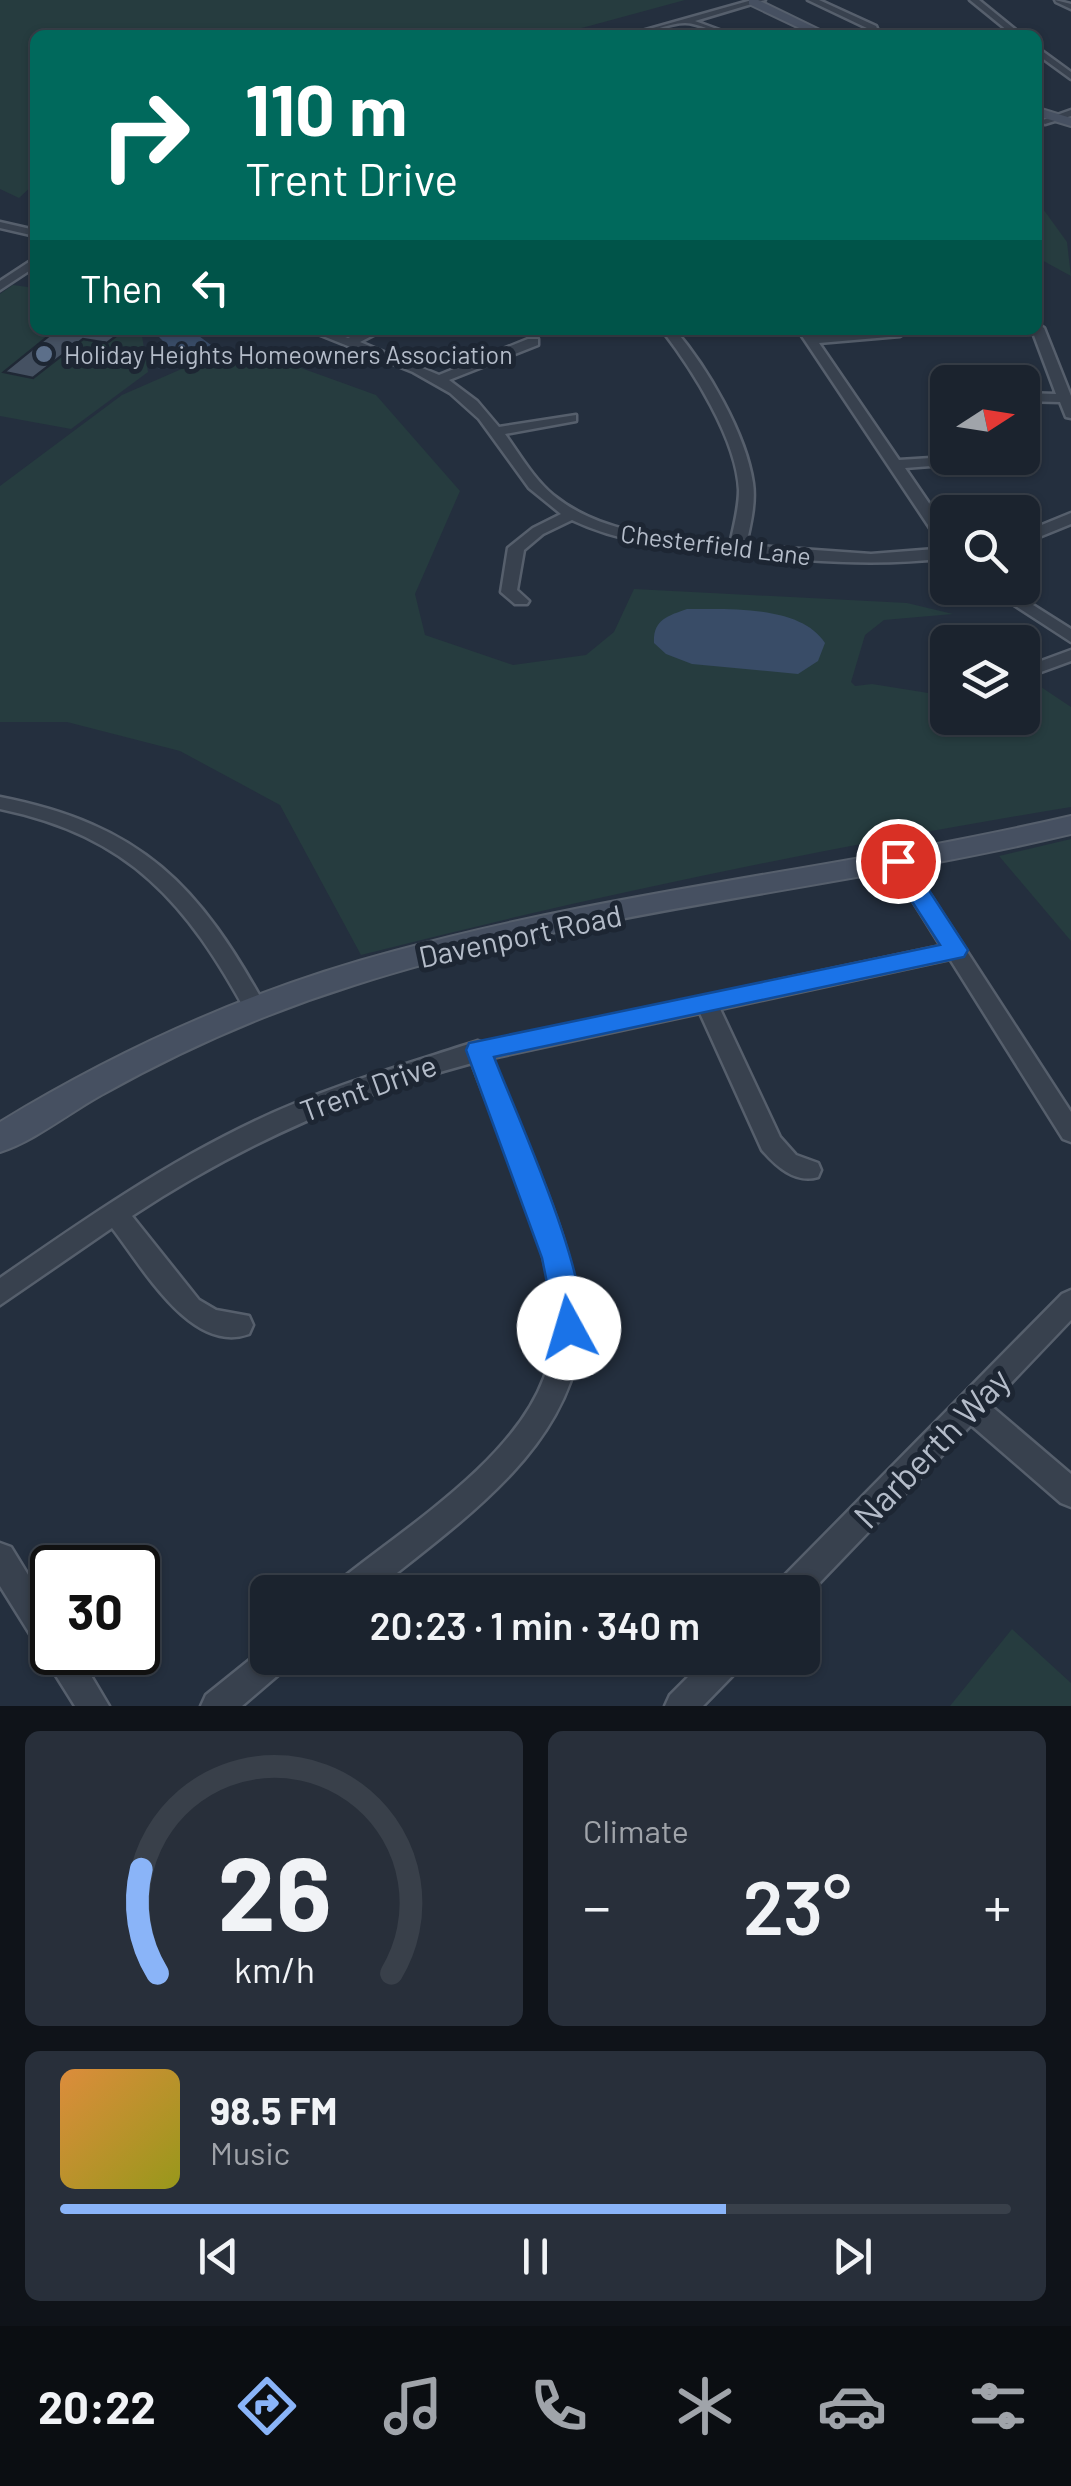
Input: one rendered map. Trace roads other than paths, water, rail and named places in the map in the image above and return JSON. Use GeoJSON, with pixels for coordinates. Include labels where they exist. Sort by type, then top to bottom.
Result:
{"type":"FeatureCollection","features":[{"type":"Feature","properties":{"kind":"street"},"geometry":{"type":"LineString","coordinates":[[812,0],[874,30]]}},
{"type":"Feature","properties":{"kind":"street"},"geometry":{"type":"LineString","coordinates":[[974,0],[1012,30]]}},
{"type":"Feature","properties":{"kind":"street"},"geometry":{"type":"LineString","coordinates":[[748,2],[797,30]]}},
{"type":"Feature","properties":{"kind":"street"},"geometry":{"type":"LineString","coordinates":[[651,30],[748,2],[812,30]]}},
{"type":"Feature","properties":{"kind":"street"},"geometry":{"type":"LineString","coordinates":[[686,21],[714,30]]}},
{"type":"Feature","properties":{"kind":"street"},"geometry":{"type":"LineString","coordinates":[[1042,52],[1056,53]]}},
{"type":"Feature","properties":{"kind":"street"},"geometry":{"type":"LineString","coordinates":[[1042,54],[1071,76]]}},
{"type":"Feature","properties":{"kind":"street"},"geometry":{"type":"LineString","coordinates":[[1044,117],[1071,114]]}},
{"type":"Feature","properties":{"kind":"street"},"geometry":{"type":"LineString","coordinates":[[1044,117],[1071,126]]}},
{"type":"Feature","properties":{"kind":"street"},"geometry":{"type":"LineString","coordinates":[[0,224],[30,233]]}},
{"type":"Feature","properties":{"kind":"street"},"geometry":{"type":"LineString","coordinates":[[2,282],[30,265]]}},
{"type":"Feature","properties":{"kind":"street","name":"Chesterfield Lane"},"geometry":{"type":"LineString","coordinates":[[327,335],[438,380],[471,403],[538,488],[573,514],[635,537],[871,561],[930,555]]}},
{"type":"Feature","properties":{"kind":"street"},"geometry":{"type":"LineString","coordinates":[[348,343],[366,335]]}},
{"type":"Feature","properties":{"kind":"street"},"geometry":{"type":"LineString","coordinates":[[672,335],[686,351],[740,461],[746,499],[737,549]]}},
{"type":"Feature","properties":{"kind":"street"},"geometry":{"type":"LineString","coordinates":[[808,335],[930,516]]}},
{"type":"Feature","properties":{"kind":"street"},"geometry":{"type":"LineString","coordinates":[[1041,335],[1071,414]]}},
{"type":"Feature","properties":{"kind":"street"},"geometry":{"type":"LineString","coordinates":[[438,380],[533,342]]}},
{"type":"Feature","properties":{"kind":"street"},"geometry":{"type":"LineString","coordinates":[[1040,397],[1065,398]]}},
{"type":"Feature","properties":{"kind":"street"},"geometry":{"type":"LineString","coordinates":[[495,432],[571,418]]}},
{"type":"Feature","properties":{"kind":"street"},"geometry":{"type":"LineString","coordinates":[[894,465],[930,462]]}},
{"type":"Feature","properties":{"kind":"street"},"geometry":{"type":"LineString","coordinates":[[521,601],[509,592],[516,548],[538,531],[573,514]]}},
{"type":"Feature","properties":{"kind":"street"},"geometry":{"type":"LineString","coordinates":[[1040,531],[1071,518]]}},
{"type":"Feature","properties":{"kind":"street"},"geometry":{"type":"LineString","coordinates":[[1022,605],[1071,637]]}},
{"type":"Feature","properties":{"kind":"street"},"geometry":{"type":"LineString","coordinates":[[1040,667],[1071,655]]}},
{"type":"Feature","properties":{"kind":"street"},"geometry":{"type":"LineString","coordinates":[[0,803],[76,819],[125,846],[202,922],[226,953],[256,1009]]}},
{"type":"Feature","properties":{"kind":"street","name":"Davenport Road"},"geometry":{"type":"LineString","coordinates":[[0,1139],[130,1064],[256,1009],[364,970],[461,945],[1071,825]]}},
{"type":"Feature","properties":{"kind":"street"},"geometry":{"type":"LineString","coordinates":[[898,861],[1071,1132]]}},
{"type":"Feature","properties":{"kind":"street","name":"Trent Drive"},"geometry":{"type":"LineString","coordinates":[[0,1293],[201,1161],[280,1120],[376,1082],[478,1050],[956,950]]}},
{"type":"Feature","properties":{"kind":"street"},"geometry":{"type":"LineString","coordinates":[[707,1004],[771,1143],[788,1162],[809,1170]]}},
{"type":"Feature","properties":{"kind":"street"},"geometry":{"type":"LineString","coordinates":[[370,1575],[491,1473],[522,1441],[548,1400],[564,1353],[569,1328],[564,1279],[478,1050]]}},
{"type":"Feature","properties":{"kind":"street"},"geometry":{"type":"LineString","coordinates":[[115,1214],[190,1308],[212,1321],[240,1325]]}},
{"type":"Feature","properties":{"kind":"street","name":"Narberth Way"},"geometry":{"type":"LineString","coordinates":[[806,1575],[1071,1302]]}},
{"type":"Feature","properties":{"kind":"street"},"geometry":{"type":"LineString","coordinates":[[970,1406],[1071,1493]]}},
{"type":"Feature","properties":{"kind":"street"},"geometry":{"type":"LineString","coordinates":[[5,1579],[30,1613]]}},
{"type":"Feature","properties":{"kind":"street"},"geometry":{"type":"LineString","coordinates":[[74,1675],[93,1706]]}},
{"type":"Feature","properties":{"kind":"street"},"geometry":{"type":"LineString","coordinates":[[217,1706],[254,1675]]}},
{"type":"Feature","properties":{"kind":"street"},"geometry":{"type":"LineString","coordinates":[[681,1706],[711,1675]]}},
{"type":"Feature","properties":{"kind":"water"},"geometry":{"type":"Polygon","coordinates":[[[157,335],[198,335],[211,345],[159,369],[156,362],[164,342],[157,335]]]}},
{"type":"Feature","properties":{"kind":"water"},"geometry":{"type":"Polygon","coordinates":[[[687,609],[742,610],[782,616],[814,631],[825,643],[818,661],[798,674],[692,664],[666,654],[654,643],[659,624],[687,609]]]}},
{"type":"Feature","properties":{"kind":"place","name":"Holiday Heights Homeowners Association"},"geometry":{"type":"Point","coordinates":[44,354]}}]}
